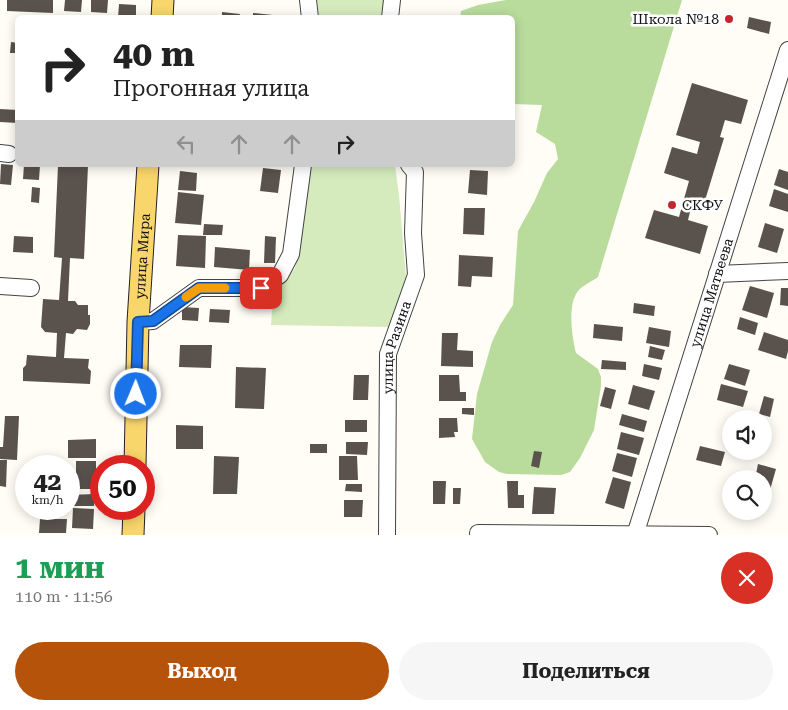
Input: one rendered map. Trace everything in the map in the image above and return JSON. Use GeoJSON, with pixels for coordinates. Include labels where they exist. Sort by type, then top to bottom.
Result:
{"type":"FeatureCollection","features":[{"type":"Feature","properties":{"kind":"main road"},"geometry":{"type":"LineString","coordinates":[[162,15],[163,0]]}},
{"type":"Feature","properties":{"kind":"main road","name":"улица Мира"},"geometry":{"type":"LineString","coordinates":[[135,455],[138,322],[148,167]]}},
{"type":"Feature","properties":{"kind":"main road"},"geometry":{"type":"LineString","coordinates":[[133,535],[134,520]]}},
{"type":"Feature","properties":{"kind":"street"},"geometry":{"type":"LineString","coordinates":[[308,0],[310,15]]}},
{"type":"Feature","properties":{"kind":"street"},"geometry":{"type":"LineString","coordinates":[[390,15],[392,0]]}},
{"type":"Feature","properties":{"kind":"street","name":"улица Матвеева"},"geometry":{"type":"LineString","coordinates":[[635,534],[788,50]]}},
{"type":"Feature","properties":{"kind":"street"},"geometry":{"type":"LineString","coordinates":[[138,322],[153,321],[199,288],[261,288],[280,275],[291,254],[303,167]]}},
{"type":"Feature","properties":{"kind":"street","name":"улица Разина"},"geometry":{"type":"LineString","coordinates":[[387,535],[388,354],[416,275],[413,232],[415,172],[411,167]]}},
{"type":"Feature","properties":{"kind":"street"},"geometry":{"type":"LineString","coordinates":[[717,274],[788,271]]}},
{"type":"Feature","properties":{"kind":"street"},"geometry":{"type":"LineString","coordinates":[[0,286],[31,288]]}},
{"type":"Feature","properties":{"kind":"street"},"geometry":{"type":"LineString","coordinates":[[478,533],[709,535]]}},
{"type":"Feature","properties":{"kind":"green space"},"geometry":{"type":"Polygon","coordinates":[[[317,0],[386,0],[384,15],[319,15],[317,0]]]}},
{"type":"Feature","properties":{"kind":"green space"},"geometry":{"type":"Polygon","coordinates":[[[506,0],[682,0],[598,277],[578,291],[572,304],[572,330],[576,353],[598,369],[601,377],[601,386],[594,430],[580,458],[570,472],[561,475],[507,474],[499,472],[485,462],[472,439],[477,394],[492,342],[513,305],[518,231],[547,173],[558,159],[555,144],[536,132],[542,105],[515,104],[515,15],[460,15],[461,11],[478,5],[506,0]]]}},
{"type":"Feature","properties":{"kind":"green space"},"geometry":{"type":"Polygon","coordinates":[[[312,167],[395,167],[406,277],[389,327],[271,325],[273,296],[295,268],[312,167]]]}},
{"type":"Feature","properties":{"kind":"building"},"geometry":{"type":"Polygon","coordinates":[[[7,0],[53,0],[53,13],[7,11],[7,0]]]}},
{"type":"Feature","properties":{"kind":"building"},"geometry":{"type":"Polygon","coordinates":[[[65,0],[82,0],[81,12],[64,11],[65,0]]]}},
{"type":"Feature","properties":{"kind":"building"},"geometry":{"type":"Polygon","coordinates":[[[91,0],[108,0],[107,13],[91,12],[91,0]]]}},
{"type":"Feature","properties":{"kind":"building"},"geometry":{"type":"Polygon","coordinates":[[[119,4],[136,5],[136,15],[118,15],[119,4]]]}},
{"type":"Feature","properties":{"kind":"building"},"geometry":{"type":"Polygon","coordinates":[[[222,12],[240,14],[240,15],[222,15],[222,12]]]}},
{"type":"Feature","properties":{"kind":"building"},"geometry":{"type":"Polygon","coordinates":[[[253,13],[273,15],[253,15],[253,13]]]}},
{"type":"Feature","properties":{"kind":"building"},"geometry":{"type":"Polygon","coordinates":[[[749,17],[771,22],[769,34],[747,28],[749,17]]]}},
{"type":"Feature","properties":{"kind":"building"},"geometry":{"type":"Polygon","coordinates":[[[11,42],[15,43],[15,53],[10,53],[11,42]]]}},
{"type":"Feature","properties":{"kind":"building"},"geometry":{"type":"Polygon","coordinates":[[[692,83],[748,100],[741,124],[725,120],[720,137],[724,138],[703,207],[692,204],[688,220],[708,226],[700,254],[645,238],[654,210],[679,217],[689,181],[664,173],[672,147],[697,154],[700,142],[676,135],[692,83]]]}},
{"type":"Feature","properties":{"kind":"building"},"geometry":{"type":"Polygon","coordinates":[[[0,109],[15,110],[15,123],[0,122],[0,109]]]}},
{"type":"Feature","properties":{"kind":"building"},"geometry":{"type":"Polygon","coordinates":[[[1,164],[13,165],[11,185],[0,184],[1,164]]]}},
{"type":"Feature","properties":{"kind":"building"},"geometry":{"type":"Polygon","coordinates":[[[24,167],[40,167],[39,180],[23,179],[24,167]]]}},
{"type":"Feature","properties":{"kind":"building"},"geometry":{"type":"Polygon","coordinates":[[[58,167],[88,167],[84,259],[70,258],[68,301],[75,301],[78,305],[88,305],[90,324],[87,330],[77,329],[73,334],[66,333],[64,358],[89,359],[88,368],[91,371],[90,384],[23,381],[23,368],[26,365],[27,355],[56,357],[57,333],[45,332],[41,327],[43,299],[59,300],[62,258],[54,257],[58,167]]]}},
{"type":"Feature","properties":{"kind":"building"},"geometry":{"type":"Polygon","coordinates":[[[263,168],[281,170],[278,193],[260,191],[263,168]]]}},
{"type":"Feature","properties":{"kind":"building"},"geometry":{"type":"Polygon","coordinates":[[[779,169],[788,172],[788,190],[774,185],[779,169]]]}},
{"type":"Feature","properties":{"kind":"building"},"geometry":{"type":"Polygon","coordinates":[[[470,170],[488,171],[487,195],[468,193],[470,170]]]}},
{"type":"Feature","properties":{"kind":"building"},"geometry":{"type":"Polygon","coordinates":[[[180,171],[197,173],[196,191],[178,190],[180,171]]]}},
{"type":"Feature","properties":{"kind":"building"},"geometry":{"type":"Polygon","coordinates":[[[32,187],[40,188],[39,203],[31,202],[32,187]]]}},
{"type":"Feature","properties":{"kind":"building"},"geometry":{"type":"Polygon","coordinates":[[[774,189],[788,194],[788,212],[769,206],[774,189]]]}},
{"type":"Feature","properties":{"kind":"building"},"geometry":{"type":"Polygon","coordinates":[[[178,192],[204,195],[201,225],[175,223],[178,192]]]}},
{"type":"Feature","properties":{"kind":"building"},"geometry":{"type":"Polygon","coordinates":[[[464,208],[485,208],[484,235],[463,234],[464,208]]]}},
{"type":"Feature","properties":{"kind":"building"},"geometry":{"type":"Polygon","coordinates":[[[765,223],[784,229],[777,253],[758,247],[765,223]]]}},
{"type":"Feature","properties":{"kind":"building"},"geometry":{"type":"Polygon","coordinates":[[[204,224],[223,225],[222,235],[203,235],[204,224]]]}},
{"type":"Feature","properties":{"kind":"building"},"geometry":{"type":"Polygon","coordinates":[[[178,235],[206,236],[205,268],[176,266],[178,235]]]}},
{"type":"Feature","properties":{"kind":"building"},"geometry":{"type":"Polygon","coordinates":[[[14,236],[33,237],[33,253],[13,252],[14,236]]]}},
{"type":"Feature","properties":{"kind":"building"},"geometry":{"type":"Polygon","coordinates":[[[265,236],[276,237],[275,263],[264,263],[265,236]]]}},
{"type":"Feature","properties":{"kind":"building"},"geometry":{"type":"Polygon","coordinates":[[[215,247],[250,250],[249,270],[214,267],[215,247]]]}},
{"type":"Feature","properties":{"kind":"building"},"geometry":{"type":"Polygon","coordinates":[[[459,255],[493,257],[492,277],[472,276],[471,287],[458,286],[459,255]]]}},
{"type":"Feature","properties":{"kind":"building"},"geometry":{"type":"Polygon","coordinates":[[[750,286],[774,293],[767,318],[742,310],[750,286]]]}},
{"type":"Feature","properties":{"kind":"building"},"geometry":{"type":"Polygon","coordinates":[[[781,288],[788,288],[788,306],[780,305],[781,288]]]}},
{"type":"Feature","properties":{"kind":"building"},"geometry":{"type":"Polygon","coordinates":[[[634,303],[655,306],[654,316],[633,313],[634,303]]]}},
{"type":"Feature","properties":{"kind":"building"},"geometry":{"type":"Polygon","coordinates":[[[182,307],[199,308],[198,321],[182,320],[182,307]]]}},
{"type":"Feature","properties":{"kind":"building"},"geometry":{"type":"Polygon","coordinates":[[[210,309],[230,310],[229,323],[209,322],[210,309]]]}},
{"type":"Feature","properties":{"kind":"building"},"geometry":{"type":"Polygon","coordinates":[[[740,317],[758,323],[755,335],[737,329],[740,317]]]}},
{"type":"Feature","properties":{"kind":"building"},"geometry":{"type":"Polygon","coordinates":[[[594,324],[623,327],[622,341],[593,338],[594,324]]]}},
{"type":"Feature","properties":{"kind":"building"},"geometry":{"type":"Polygon","coordinates":[[[649,327],[671,331],[669,347],[646,343],[649,327]]]}},
{"type":"Feature","properties":{"kind":"building"},"geometry":{"type":"Polygon","coordinates":[[[764,332],[788,340],[786,359],[758,350],[764,332]]]}},
{"type":"Feature","properties":{"kind":"building"},"geometry":{"type":"Polygon","coordinates":[[[442,333],[458,333],[457,350],[473,351],[473,367],[441,366],[442,333]]]}},
{"type":"Feature","properties":{"kind":"building"},"geometry":{"type":"Polygon","coordinates":[[[180,345],[212,345],[211,368],[179,367],[180,345]]]}},
{"type":"Feature","properties":{"kind":"building"},"geometry":{"type":"Polygon","coordinates":[[[650,346],[665,350],[662,360],[648,357],[650,346]]]}},
{"type":"Feature","properties":{"kind":"building"},"geometry":{"type":"Polygon","coordinates":[[[602,360],[626,362],[626,370],[601,369],[602,360]]]}},
{"type":"Feature","properties":{"kind":"building"},"geometry":{"type":"Polygon","coordinates":[[[644,364],[662,368],[659,380],[642,376],[644,364]]]}},
{"type":"Feature","properties":{"kind":"building"},"geometry":{"type":"Polygon","coordinates":[[[729,364],[750,370],[745,386],[724,379],[729,364]]]}},
{"type":"Feature","properties":{"kind":"building"},"geometry":{"type":"Polygon","coordinates":[[[236,367],[266,368],[264,409],[235,408],[236,367]]]}},
{"type":"Feature","properties":{"kind":"building"},"geometry":{"type":"Polygon","coordinates":[[[354,375],[369,375],[368,400],[353,400],[354,375]]]}},
{"type":"Feature","properties":{"kind":"building"},"geometry":{"type":"Polygon","coordinates":[[[439,375],[459,375],[460,392],[466,392],[466,401],[439,401],[439,375]]]}},
{"type":"Feature","properties":{"kind":"building"},"geometry":{"type":"Polygon","coordinates":[[[721,384],[748,391],[743,407],[717,400],[721,384]]]}},
{"type":"Feature","properties":{"kind":"building"},"geometry":{"type":"Polygon","coordinates":[[[633,385],[655,391],[649,410],[628,404],[633,385]]]}},
{"type":"Feature","properties":{"kind":"building"},"geometry":{"type":"Polygon","coordinates":[[[605,387],[616,390],[611,409],[600,406],[605,387]]]}},
{"type":"Feature","properties":{"kind":"building"},"geometry":{"type":"Polygon","coordinates":[[[764,396],[774,399],[772,410],[760,410],[764,396]]]}},
{"type":"Feature","properties":{"kind":"building"},"geometry":{"type":"Polygon","coordinates":[[[462,408],[474,408],[474,415],[462,414],[462,408]]]}},
{"type":"Feature","properties":{"kind":"building"},"geometry":{"type":"Polygon","coordinates":[[[622,414],[647,421],[644,432],[619,425],[622,414]]]}},
{"type":"Feature","properties":{"kind":"building"},"geometry":{"type":"Polygon","coordinates":[[[5,416],[19,416],[17,455],[15,455],[15,460],[0,459],[0,447],[3,447],[5,416]]]}},
{"type":"Feature","properties":{"kind":"building"},"geometry":{"type":"Polygon","coordinates":[[[439,418],[457,418],[458,432],[454,432],[455,437],[439,438],[439,418]]]}},
{"type":"Feature","properties":{"kind":"building"},"geometry":{"type":"Polygon","coordinates":[[[345,420],[367,420],[367,432],[345,432],[345,420]]]}},
{"type":"Feature","properties":{"kind":"building"},"geometry":{"type":"Polygon","coordinates":[[[176,425],[203,426],[203,449],[176,449],[176,425]]]}},
{"type":"Feature","properties":{"kind":"building"},"geometry":{"type":"Polygon","coordinates":[[[621,432],[644,438],[639,455],[617,449],[621,432]]]}},
{"type":"Feature","properties":{"kind":"building"},"geometry":{"type":"Polygon","coordinates":[[[96,439],[96,455],[90,455],[90,458],[80,458],[80,455],[68,455],[68,440],[96,439]]]}},
{"type":"Feature","properties":{"kind":"building"},"geometry":{"type":"Polygon","coordinates":[[[346,442],[368,442],[367,455],[346,454],[346,442]]]}},
{"type":"Feature","properties":{"kind":"building"},"geometry":{"type":"Polygon","coordinates":[[[310,444],[327,444],[327,453],[310,453],[310,444]]]}},
{"type":"Feature","properties":{"kind":"building"},"geometry":{"type":"Polygon","coordinates":[[[700,446],[722,451],[721,466],[696,460],[700,446]]]}},
{"type":"Feature","properties":{"kind":"building"},"geometry":{"type":"Polygon","coordinates":[[[534,451],[542,452],[539,468],[531,466],[534,451]]]}},
{"type":"Feature","properties":{"kind":"building"},"geometry":{"type":"Polygon","coordinates":[[[617,453],[637,458],[632,477],[612,471],[617,453]]]}},
{"type":"Feature","properties":{"kind":"building"},"geometry":{"type":"Polygon","coordinates":[[[214,456],[239,457],[237,494],[213,494],[214,456]]]}},
{"type":"Feature","properties":{"kind":"building"},"geometry":{"type":"Polygon","coordinates":[[[339,456],[357,456],[358,480],[339,480],[339,456]]]}},
{"type":"Feature","properties":{"kind":"building"},"geometry":{"type":"Polygon","coordinates":[[[0,460],[7,460],[6,487],[0,486],[0,460]]]}},
{"type":"Feature","properties":{"kind":"building"},"geometry":{"type":"Polygon","coordinates":[[[80,461],[90,461],[90,489],[80,489],[80,461]]]}},
{"type":"Feature","properties":{"kind":"building"},"geometry":{"type":"Polygon","coordinates":[[[758,464],[776,469],[772,483],[772,470],[757,470],[758,464]]]}},
{"type":"Feature","properties":{"kind":"building"},"geometry":{"type":"Polygon","coordinates":[[[613,477],[631,482],[624,509],[605,503],[613,477]]]}},
{"type":"Feature","properties":{"kind":"building"},"geometry":{"type":"Polygon","coordinates":[[[433,481],[446,481],[445,504],[433,504],[433,481]]]}},
{"type":"Feature","properties":{"kind":"building"},"geometry":{"type":"Polygon","coordinates":[[[507,481],[518,481],[518,495],[524,495],[524,508],[508,508],[507,481]]]}},
{"type":"Feature","properties":{"kind":"building"},"geometry":{"type":"Polygon","coordinates":[[[346,484],[362,484],[362,492],[345,491],[346,484]]]}},
{"type":"Feature","properties":{"kind":"building"},"geometry":{"type":"Polygon","coordinates":[[[534,487],[556,488],[554,514],[532,514],[534,487]]]}},
{"type":"Feature","properties":{"kind":"building"},"geometry":{"type":"Polygon","coordinates":[[[453,488],[461,488],[460,504],[453,504],[453,488]]]}},
{"type":"Feature","properties":{"kind":"building"},"geometry":{"type":"Polygon","coordinates":[[[90,494],[90,506],[80,506],[80,495],[90,494]]]}},
{"type":"Feature","properties":{"kind":"building"},"geometry":{"type":"Polygon","coordinates":[[[344,500],[363,500],[362,517],[344,517],[344,500]]]}},
{"type":"Feature","properties":{"kind":"building"},"geometry":{"type":"Polygon","coordinates":[[[80,508],[90,509],[90,520],[93,520],[93,529],[72,528],[72,520],[80,520],[80,508]]]}},
{"type":"Feature","properties":{"kind":"building"},"geometry":{"type":"Polygon","coordinates":[[[40,520],[67,520],[66,533],[39,533],[40,520]]]}},
{"type":"Feature","properties":{"kind":"slow traffic"},"geometry":{"type":"LineString","coordinates":[[186,297],[199,288],[225,288]]}},
{"type":"Feature","properties":{"kind":"place","name":"Школа №18"},"geometry":{"type":"Point","coordinates":[729,19]}},
{"type":"Feature","properties":{"kind":"place","name":"СКФУ"},"geometry":{"type":"Point","coordinates":[672,205]}},
{"type":"Feature","properties":{"kind":"route"},"geometry":{"type":"LineString","coordinates":[[136,394],[138,322],[153,321],[199,288],[261,288]]}}]}
